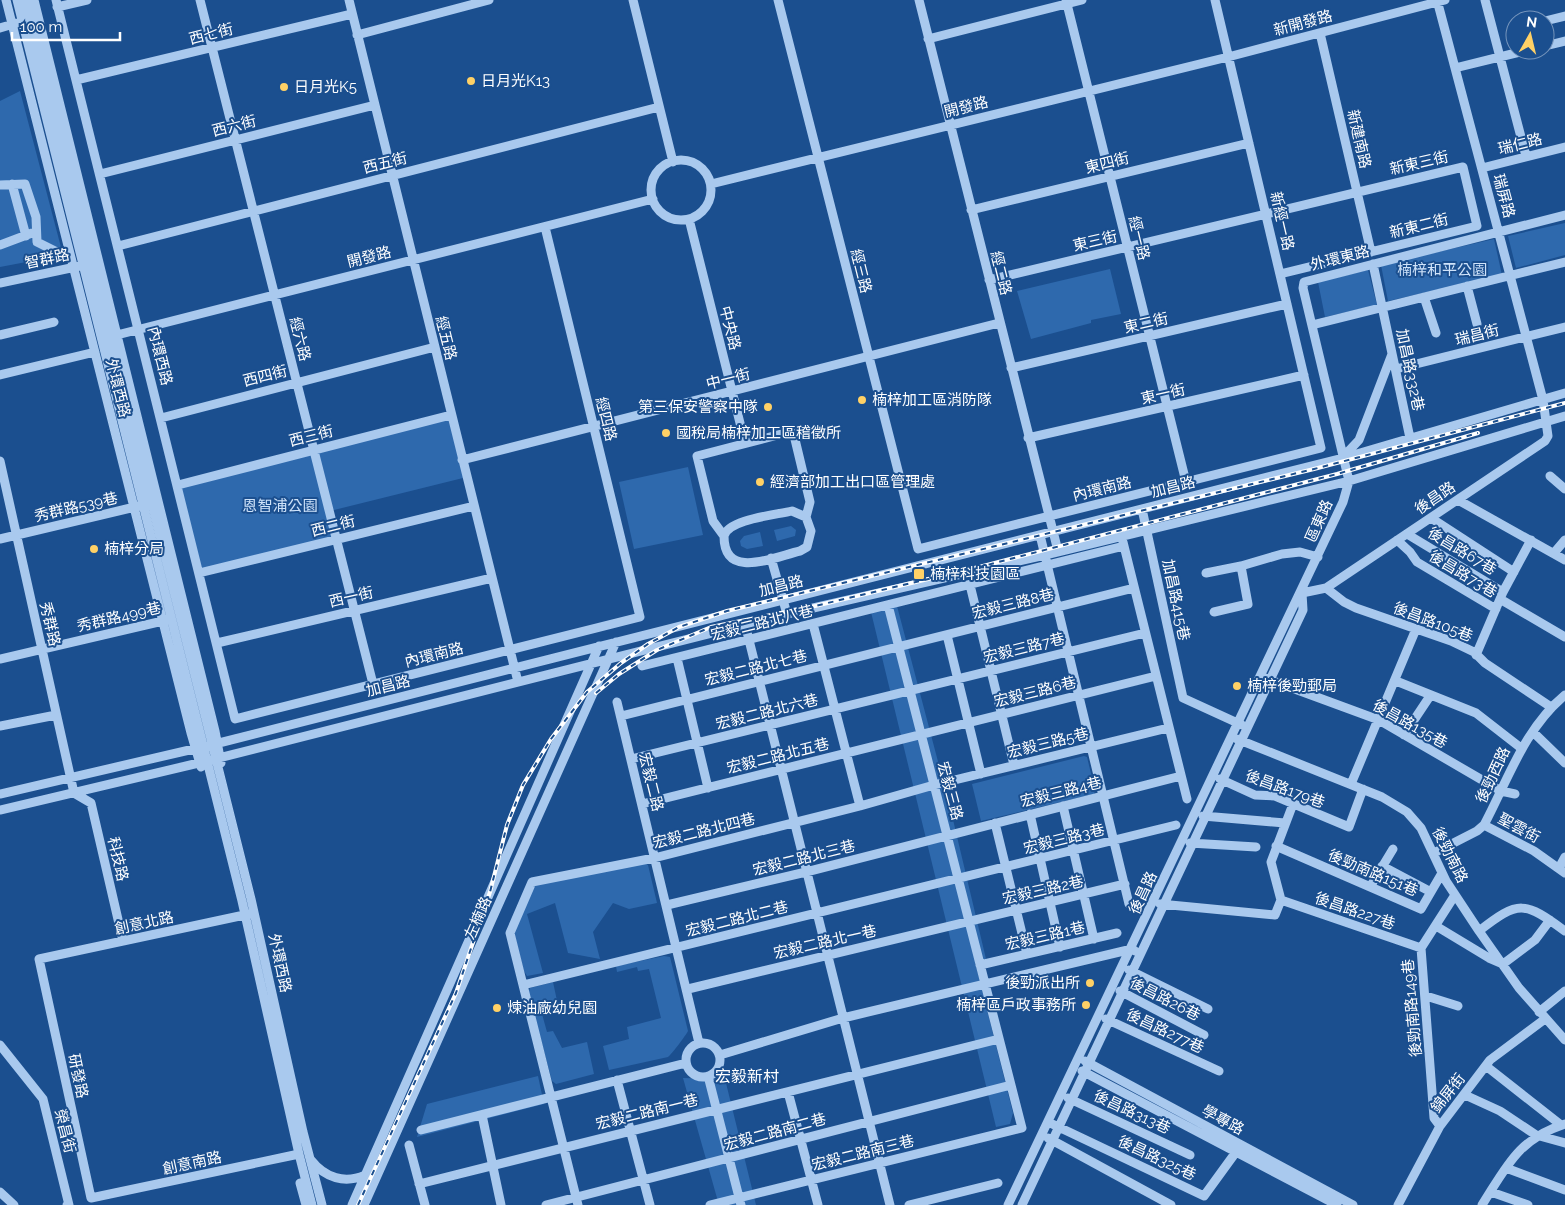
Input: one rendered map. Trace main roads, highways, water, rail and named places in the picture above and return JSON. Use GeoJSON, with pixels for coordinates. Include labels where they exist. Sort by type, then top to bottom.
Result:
{"type":"FeatureCollection","features":[{"type":"Feature","properties":{"kind":"railway"},"geometry":{"type":"LineString","coordinates":[[358,1205],[456,993],[490,892],[507,825],[523,785],[551,739],[587,692],[621,663],[648,644],[679,627],[727,611],[1314,469],[1565,403]]}},
{"type":"Feature","properties":{"kind":"railway"},"geometry":{"type":"LineString","coordinates":[[596,693],[619,674],[657,650],[711,627],[815,606],[987,565],[1337,474],[1478,433]]}},
{"type":"Feature","properties":{"kind":"place","name":"日月光K13"},"geometry":{"type":"Point","coordinates":[471,81]}},
{"type":"Feature","properties":{"kind":"place","name":"日月光K5"},"geometry":{"type":"Point","coordinates":[284,87]}},
{"type":"Feature","properties":{"kind":"place","name":"楠梓加工區消防隊"},"geometry":{"type":"Point","coordinates":[862,400]}},
{"type":"Feature","properties":{"kind":"place","name":"第三保安警察中隊"},"geometry":{"type":"Point","coordinates":[768,407]}},
{"type":"Feature","properties":{"kind":"place","name":"國稅局楠梓加工區稽徵所"},"geometry":{"type":"Point","coordinates":[666,433]}},
{"type":"Feature","properties":{"kind":"place","name":"經濟部加工出口區管理處"},"geometry":{"type":"Point","coordinates":[760,482]}},
{"type":"Feature","properties":{"kind":"place","name":"楠梓分局"},"geometry":{"type":"Point","coordinates":[94,549]}},
{"type":"Feature","properties":{"kind":"place","name":"楠梓科技園區"},"geometry":{"type":"Point","coordinates":[919,574]}},
{"type":"Feature","properties":{"kind":"place","name":"楠梓後勁郵局"},"geometry":{"type":"Point","coordinates":[1237,686]}},
{"type":"Feature","properties":{"kind":"place","name":"後勁派出所"},"geometry":{"type":"Point","coordinates":[1090,983]}},
{"type":"Feature","properties":{"kind":"place","name":"楠梓區戶政事務所"},"geometry":{"type":"Point","coordinates":[1086,1005]}},
{"type":"Feature","properties":{"kind":"place","name":"煉油廠幼兒園"},"geometry":{"type":"Point","coordinates":[497,1008]}},
{"type":"Feature","properties":{"kind":"district","name":"宏毅新村"},"geometry":{"type":"Point","coordinates":[747,1076]}},
{"type":"Feature","properties":{"kind":"park label","name":"楠梓和平公園"},"geometry":{"type":"Point","coordinates":[1442,270]}},
{"type":"Feature","properties":{"kind":"park label","name":"恩智浦公園"},"geometry":{"type":"Point","coordinates":[280,506]}}]}
